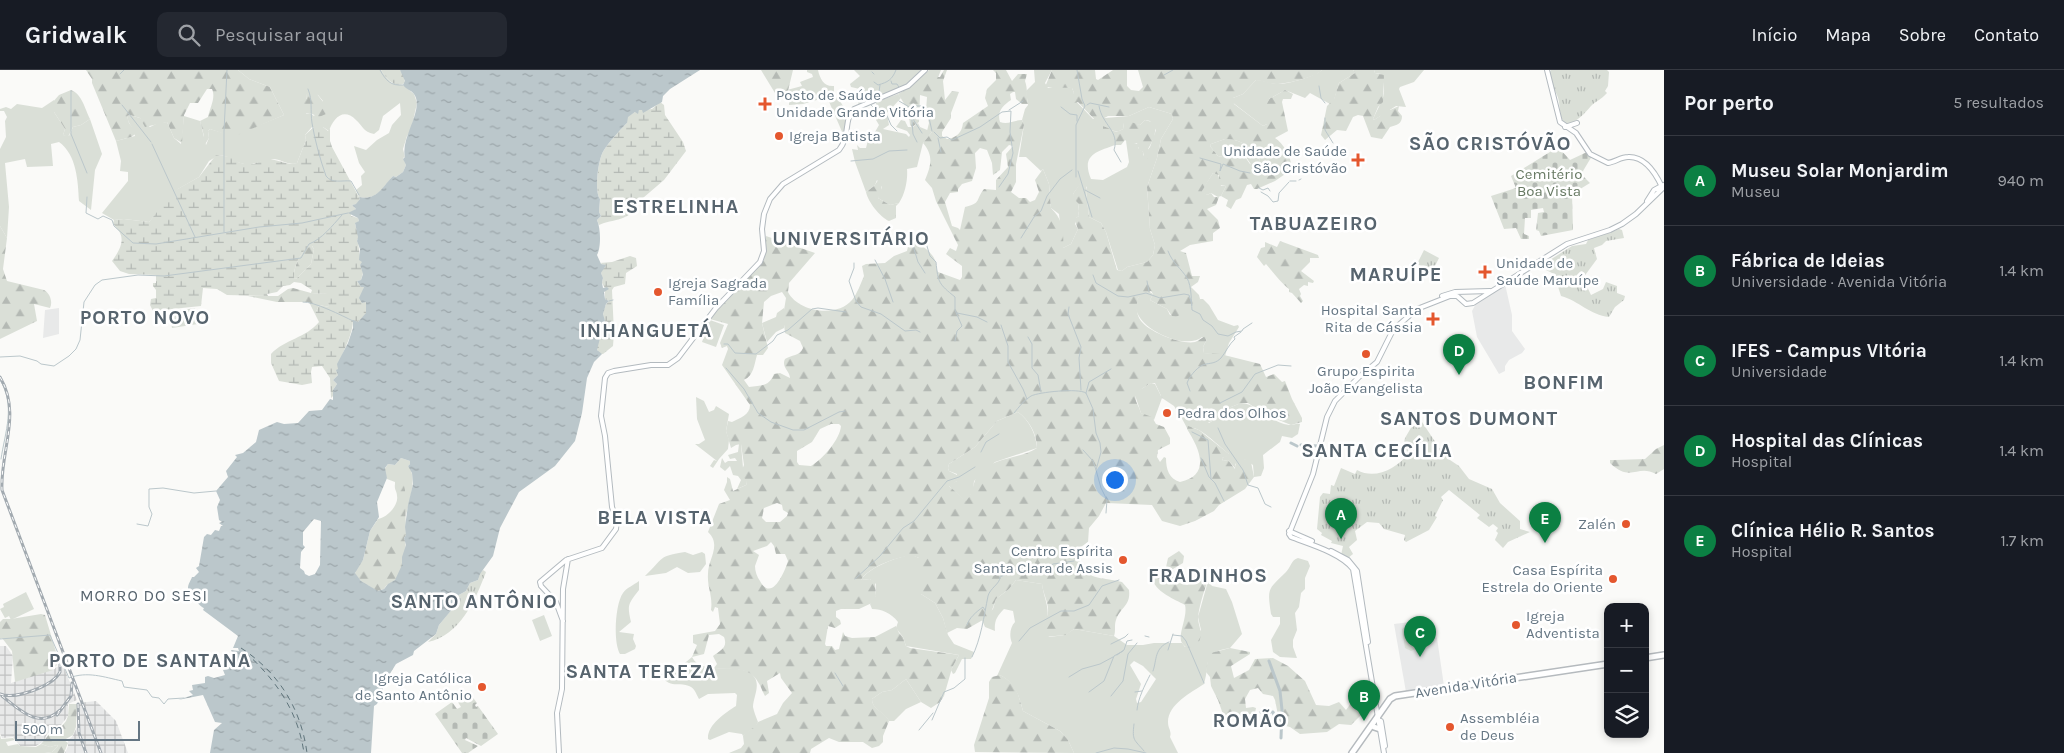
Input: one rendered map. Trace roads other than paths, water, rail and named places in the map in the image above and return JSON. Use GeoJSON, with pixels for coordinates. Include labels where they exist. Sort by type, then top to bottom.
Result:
{"type":"FeatureCollection","features":[{"type":"Feature","properties":{"kind":"main road"},"geometry":{"type":"LineString","coordinates":[[563,621],[556,602],[541,586],[540,582],[571,558],[597,550],[606,545],[614,535],[618,524],[612,507],[605,436],[601,416],[605,378],[608,373],[651,365],[668,365],[678,358],[716,308],[760,262],[764,250],[762,228],[764,214],[775,191],[786,182],[839,150],[845,143],[848,121],[854,109],[908,86],[925,70]]}},
{"type":"Feature","properties":{"kind":"main road"},"geometry":{"type":"LineString","coordinates":[[1394,329],[1414,310],[1422,306],[1450,296],[1460,298],[1466,304],[1469,304],[1482,298],[1570,243],[1616,228],[1644,207],[1654,190],[1663,186],[1648,165],[1629,157],[1608,163],[1590,154],[1576,133],[1559,121],[1547,70]]}},
{"type":"Feature","properties":{"kind":"main road"},"geometry":{"type":"LineString","coordinates":[[1565,127],[1577,124]]}},
{"type":"Feature","properties":{"kind":"main road"},"geometry":{"type":"LineString","coordinates":[[1615,161],[1626,154]]}},
{"type":"Feature","properties":{"kind":"main road"},"geometry":{"type":"LineString","coordinates":[[1385,753],[1357,570],[1345,558],[1294,536],[1289,531],[1313,474],[1329,414],[1335,401],[1377,362],[1394,329],[1404,317],[1418,306],[1449,293],[1489,291],[1501,286]]}},
{"type":"Feature","properties":{"kind":"main road"},"geometry":{"type":"LineString","coordinates":[[1460,298],[1462,292]]}},
{"type":"Feature","properties":{"kind":"main road"},"geometry":{"type":"LineString","coordinates":[[1480,292],[1482,298]]}},
{"type":"Feature","properties":{"kind":"main road"},"geometry":{"type":"LineString","coordinates":[[1294,536],[1293,526],[1298,510]]}},
{"type":"Feature","properties":{"kind":"main road"},"geometry":{"type":"LineString","coordinates":[[559,753],[557,713],[562,689],[564,581],[571,558]]}},
{"type":"Feature","properties":{"kind":"main road"},"geometry":{"type":"LineString","coordinates":[[556,602],[561,602],[563,598]]}},
{"type":"Feature","properties":{"kind":"main road"},"geometry":{"type":"LineString","coordinates":[[1649,658],[1664,656]]}},
{"type":"Feature","properties":{"kind":"main road","name":"Avenida Vitória"},"geometry":{"type":"LineString","coordinates":[[1352,753],[1392,698],[1604,666]]}},
{"type":"Feature","properties":{"kind":"main road","name":"Avenida Vitória"},"geometry":{"type":"LineString","coordinates":[[1356,753],[1377,728],[1379,717]]}},
{"type":"Feature","properties":{"kind":"main road"},"geometry":{"type":"LineString","coordinates":[[1377,728],[1385,753]]}},
{"type":"Feature","properties":{"kind":"water"},"geometry":{"type":"Polygon","coordinates":[[[400,70],[700,70],[670,89],[663,96],[662,102],[643,113],[642,110],[639,110],[638,114],[635,112],[628,117],[627,123],[602,154],[597,183],[600,199],[599,212],[601,216],[597,220],[600,238],[597,255],[601,264],[606,265],[601,273],[603,288],[607,287],[609,289],[604,292],[605,299],[609,301],[603,314],[605,321],[602,324],[612,338],[600,338],[597,350],[602,354],[594,362],[587,378],[582,413],[575,441],[555,466],[519,492],[500,528],[493,556],[478,580],[470,583],[466,591],[457,596],[461,599],[439,625],[436,634],[414,651],[413,655],[396,664],[383,685],[383,691],[377,704],[374,706],[371,753],[210,753],[214,730],[222,723],[215,722],[203,695],[178,700],[193,695],[189,691],[193,690],[192,685],[205,683],[205,677],[214,678],[225,675],[223,670],[227,669],[235,658],[231,650],[239,651],[238,648],[233,648],[238,636],[203,610],[204,608],[197,603],[190,593],[188,585],[192,577],[199,572],[196,568],[199,566],[204,537],[207,534],[211,535],[215,530],[219,531],[221,526],[223,526],[219,523],[222,522],[219,520],[217,507],[220,500],[216,491],[228,477],[226,471],[237,457],[235,455],[243,453],[256,442],[259,430],[277,422],[284,424],[298,423],[309,411],[322,410],[330,399],[333,400],[333,390],[337,384],[333,380],[338,375],[336,370],[338,369],[337,364],[348,343],[353,328],[353,320],[358,322],[366,313],[366,302],[362,303],[359,298],[364,287],[361,287],[357,281],[361,280],[363,274],[360,265],[362,262],[359,260],[360,249],[355,223],[359,221],[358,218],[348,213],[356,209],[352,205],[356,204],[360,199],[359,197],[365,198],[375,195],[393,176],[396,177],[403,172],[406,165],[403,159],[405,157],[404,149],[417,108],[417,100],[414,94],[403,85],[405,81],[400,70]],[[401,458],[395,465],[388,464],[385,468],[387,478],[377,502],[379,517],[370,531],[363,560],[355,573],[361,581],[378,591],[384,589],[395,580],[402,565],[402,557],[406,545],[404,538],[406,535],[405,527],[413,484],[412,473],[408,466],[410,461],[401,458]],[[314,519],[303,532],[303,545],[305,547],[301,552],[300,568],[309,576],[315,574],[320,565],[321,521],[314,519]]]}},
{"type":"Feature","properties":{"kind":"waterway"},"geometry":{"type":"LineString","coordinates":[[120,74],[124,70]]}},
{"type":"Feature","properties":{"kind":"waterway"},"geometry":{"type":"LineString","coordinates":[[224,232],[224,131],[227,70]]}},
{"type":"Feature","properties":{"kind":"waterway"},"geometry":{"type":"LineString","coordinates":[[380,70],[389,82],[395,85],[403,85]]}},
{"type":"Feature","properties":{"kind":"waterway"},"geometry":{"type":"LineString","coordinates":[[874,82],[878,85],[887,82],[896,70]]}},
{"type":"Feature","properties":{"kind":"waterway"},"geometry":{"type":"LineString","coordinates":[[1076,177],[1076,125],[1085,106],[1077,70]]}},
{"type":"Feature","properties":{"kind":"waterway"},"geometry":{"type":"LineString","coordinates":[[1164,75],[1173,70]]}},
{"type":"Feature","properties":{"kind":"waterway"},"geometry":{"type":"LineString","coordinates":[[891,81],[892,84],[897,84],[900,89]]}},
{"type":"Feature","properties":{"kind":"waterway"},"geometry":{"type":"LineString","coordinates":[[871,100],[879,92],[880,85]]}},
{"type":"Feature","properties":{"kind":"waterway"},"geometry":{"type":"LineString","coordinates":[[1319,86],[1321,98],[1325,103]]}},
{"type":"Feature","properties":{"kind":"waterway"},"geometry":{"type":"LineString","coordinates":[[308,89],[311,118],[326,176],[334,181],[351,181],[359,195]]}},
{"type":"Feature","properties":{"kind":"waterway"},"geometry":{"type":"LineString","coordinates":[[71,91],[71,134],[87,173]]}},
{"type":"Feature","properties":{"kind":"waterway"},"geometry":{"type":"LineString","coordinates":[[899,101],[911,108],[913,134],[917,142]]}},
{"type":"Feature","properties":{"kind":"waterway"},"geometry":{"type":"LineString","coordinates":[[1009,110],[1023,101]]}},
{"type":"Feature","properties":{"kind":"waterway"},"geometry":{"type":"LineString","coordinates":[[1087,105],[1090,103],[1109,107]]}},
{"type":"Feature","properties":{"kind":"waterway"},"geometry":{"type":"LineString","coordinates":[[122,105],[151,142]]}},
{"type":"Feature","properties":{"kind":"waterway"},"geometry":{"type":"LineString","coordinates":[[911,106],[923,106],[927,109],[932,131]]}},
{"type":"Feature","properties":{"kind":"waterway"},"geometry":{"type":"LineString","coordinates":[[1099,106],[1103,118],[1115,138],[1114,150],[1121,162]]}},
{"type":"Feature","properties":{"kind":"waterway"},"geometry":{"type":"LineString","coordinates":[[1061,107],[1070,114],[1077,115],[1077,121]]}},
{"type":"Feature","properties":{"kind":"waterway"},"geometry":{"type":"LineString","coordinates":[[876,108],[885,111],[891,125],[897,131]]}},
{"type":"Feature","properties":{"kind":"waterway"},"geometry":{"type":"LineString","coordinates":[[934,132],[940,138],[947,137],[952,140],[980,127],[1002,112],[1011,111],[1010,132],[1013,153],[1008,174],[999,187]]}},
{"type":"Feature","properties":{"kind":"waterway"},"geometry":{"type":"LineString","coordinates":[[1325,118],[1325,130],[1333,143]]}},
{"type":"Feature","properties":{"kind":"waterway"},"geometry":{"type":"LineString","coordinates":[[913,119],[922,133]]}},
{"type":"Feature","properties":{"kind":"waterway"},"geometry":{"type":"LineString","coordinates":[[938,138],[941,152]]}},
{"type":"Feature","properties":{"kind":"waterway"},"geometry":{"type":"LineString","coordinates":[[152,144],[195,237]]}},
{"type":"Feature","properties":{"kind":"waterway"},"geometry":{"type":"LineString","coordinates":[[851,161],[873,159],[889,151],[907,150]]}},
{"type":"Feature","properties":{"kind":"waterway"},"geometry":{"type":"LineString","coordinates":[[1200,158],[1221,164],[1220,171],[1223,164],[1250,173]]}},
{"type":"Feature","properties":{"kind":"waterway"},"geometry":{"type":"LineString","coordinates":[[1021,238],[1034,217],[1041,211],[1047,196],[1060,179],[1072,170]]}},
{"type":"Feature","properties":{"kind":"waterway"},"geometry":{"type":"LineString","coordinates":[[1078,171],[1092,217]]}},
{"type":"Feature","properties":{"kind":"waterway"},"geometry":{"type":"LineString","coordinates":[[1290,181],[1296,181]]}},
{"type":"Feature","properties":{"kind":"waterway"},"geometry":{"type":"LineString","coordinates":[[1261,192],[1273,202],[1278,201],[1279,193],[1289,182]]}},
{"type":"Feature","properties":{"kind":"waterway"},"geometry":{"type":"LineString","coordinates":[[1259,188],[1263,190],[1268,188],[1270,191]]}},
{"type":"Feature","properties":{"kind":"waterway"},"geometry":{"type":"LineString","coordinates":[[1085,190],[1100,198]]}},
{"type":"Feature","properties":{"kind":"waterway"},"geometry":{"type":"LineString","coordinates":[[87,197],[86,213],[98,219],[103,216],[112,220],[114,226],[133,243],[156,244],[259,227],[302,223],[348,213]]}},
{"type":"Feature","properties":{"kind":"waterway"},"geometry":{"type":"LineString","coordinates":[[0,357],[20,356],[41,364],[54,366],[69,356],[76,349],[80,340],[84,302],[95,285],[102,280],[138,275],[164,276],[301,258],[309,244],[323,236],[342,215]]}},
{"type":"Feature","properties":{"kind":"waterway"},"geometry":{"type":"LineString","coordinates":[[910,238],[926,243],[930,256],[936,262],[940,282],[955,297],[955,310],[962,326],[957,331],[955,341]]}},
{"type":"Feature","properties":{"kind":"waterway"},"geometry":{"type":"LineString","coordinates":[[911,239],[918,262],[925,273]]}},
{"type":"Feature","properties":{"kind":"waterway"},"geometry":{"type":"LineString","coordinates":[[1168,251],[1189,282],[1192,310],[1200,314],[1203,320],[1212,326],[1218,334],[1228,336],[1242,331],[1252,323]]}},
{"type":"Feature","properties":{"kind":"waterway"},"geometry":{"type":"LineString","coordinates":[[875,260],[885,279],[893,302]]}},
{"type":"Feature","properties":{"kind":"waterway"},"geometry":{"type":"LineString","coordinates":[[854,263],[849,281],[856,301],[861,307],[881,314],[905,331],[916,330],[920,332]]}},
{"type":"Feature","properties":{"kind":"waterway"},"geometry":{"type":"LineString","coordinates":[[1093,275],[1096,283],[1118,296],[1128,297],[1146,293],[1160,298],[1184,294],[1189,295],[1192,305]]}},
{"type":"Feature","properties":{"kind":"waterway"},"geometry":{"type":"LineString","coordinates":[[1147,281],[1149,292]]}},
{"type":"Feature","properties":{"kind":"waterway"},"geometry":{"type":"LineString","coordinates":[[609,301],[613,300]]}},
{"type":"Feature","properties":{"kind":"waterway"},"geometry":{"type":"LineString","coordinates":[[303,302],[321,306],[353,321]]}},
{"type":"Feature","properties":{"kind":"waterway"},"geometry":{"type":"LineString","coordinates":[[1069,307],[1068,314],[1081,347],[1079,358],[1081,390]]}},
{"type":"Feature","properties":{"kind":"waterway"},"geometry":{"type":"LineString","coordinates":[[724,344],[728,344],[735,353],[756,354],[773,341],[777,335],[788,330],[812,309],[818,308],[846,312]]}},
{"type":"Feature","properties":{"kind":"waterway"},"geometry":{"type":"LineString","coordinates":[[957,313],[977,317],[987,322]]}},
{"type":"Feature","properties":{"kind":"waterway"},"geometry":{"type":"LineString","coordinates":[[1001,325],[1008,346],[1008,362],[1027,399]]}},
{"type":"Feature","properties":{"kind":"waterway"},"geometry":{"type":"LineString","coordinates":[[1190,391],[1187,383],[1192,374],[1203,365],[1219,360],[1235,339],[1234,337],[1241,332]]}},
{"type":"Feature","properties":{"kind":"waterway"},"geometry":{"type":"LineString","coordinates":[[1028,337],[1032,344],[1032,368],[1038,375],[1041,392]]}},
{"type":"Feature","properties":{"kind":"waterway"},"geometry":{"type":"LineString","coordinates":[[1220,403],[1242,392],[1255,374],[1278,365],[1291,366]]}},
{"type":"Feature","properties":{"kind":"waterway"},"geometry":{"type":"LineString","coordinates":[[726,368],[744,389],[758,413],[771,422],[793,430],[804,430],[839,412],[845,411]]}},
{"type":"Feature","properties":{"kind":"waterway"},"geometry":{"type":"LineString","coordinates":[[1086,393],[1089,382],[1111,369]]}},
{"type":"Feature","properties":{"kind":"waterway"},"geometry":{"type":"LineString","coordinates":[[0,380],[5,389],[8,409],[7,429],[1,459]]}},
{"type":"Feature","properties":{"kind":"waterway"},"geometry":{"type":"LineString","coordinates":[[1014,413],[1031,396],[1067,391],[1086,393],[1093,409],[1096,433],[1100,443],[1101,452],[1096,470],[1101,488],[1107,500],[1106,513]]}},
{"type":"Feature","properties":{"kind":"waterway"},"geometry":{"type":"LineString","coordinates":[[1218,428],[1225,444],[1243,470],[1248,485],[1258,488],[1265,504],[1271,507]]}},
{"type":"Feature","properties":{"kind":"waterway"},"geometry":{"type":"LineString","coordinates":[[1192,432],[1208,440],[1211,479]]}},
{"type":"Feature","properties":{"kind":"waterway"},"geometry":{"type":"LineString","coordinates":[[981,452],[986,442],[999,434]]}},
{"type":"Feature","properties":{"kind":"waterway"},"geometry":{"type":"LineString","coordinates":[[1291,443],[1297,446]]}},
{"type":"Feature","properties":{"kind":"waterway"},"geometry":{"type":"LineString","coordinates":[[1301,445],[1318,446],[1318,448]]}},
{"type":"Feature","properties":{"kind":"waterway"},"geometry":{"type":"LineString","coordinates":[[1083,450],[1093,461],[1096,470]]}},
{"type":"Feature","properties":{"kind":"waterway"},"geometry":{"type":"LineString","coordinates":[[1201,458],[1209,477],[1215,483],[1224,501]]}},
{"type":"Feature","properties":{"kind":"waterway"},"geometry":{"type":"LineString","coordinates":[[855,579],[880,556],[903,528],[914,521],[947,481],[959,477],[975,467]]}},
{"type":"Feature","properties":{"kind":"waterway"},"geometry":{"type":"LineString","coordinates":[[137,524],[148,526],[152,514],[149,507],[149,489],[163,488],[194,493],[216,491]]}},
{"type":"Feature","properties":{"kind":"waterway"},"geometry":{"type":"LineString","coordinates":[[972,657],[980,635],[988,596],[1000,577],[1017,569],[1032,565],[1039,573],[1053,564],[1074,561]]}},
{"type":"Feature","properties":{"kind":"waterway"},"geometry":{"type":"LineString","coordinates":[[1019,641],[1030,628],[1061,611],[1074,611],[1089,605],[1102,586],[1119,580]]}},
{"type":"Feature","properties":{"kind":"waterway"},"geometry":{"type":"LineString","coordinates":[[967,625],[978,611],[983,607],[985,610]]}},
{"type":"Feature","properties":{"kind":"waterway"},"geometry":{"type":"LineString","coordinates":[[1111,644],[1128,634]]}},
{"type":"Feature","properties":{"kind":"waterway"},"geometry":{"type":"LineString","coordinates":[[1168,650],[1173,634]]}},
{"type":"Feature","properties":{"kind":"waterway"},"geometry":{"type":"LineString","coordinates":[[0,639],[50,635],[69,678],[89,675],[122,681],[124,687],[147,690],[152,697],[159,698],[164,704],[168,699],[184,698]]}},
{"type":"Feature","properties":{"kind":"waterway"},"geometry":{"type":"LineString","coordinates":[[1173,635],[1182,636],[1186,641],[1204,683]]}},
{"type":"Feature","properties":{"kind":"waterway"},"geometry":{"type":"LineString","coordinates":[[1145,636],[1149,637]]}},
{"type":"Feature","properties":{"kind":"waterway"},"geometry":{"type":"LineString","coordinates":[[1117,655],[1124,650],[1127,641],[1132,640]]}},
{"type":"Feature","properties":{"kind":"waterway"},"geometry":{"type":"LineString","coordinates":[[1153,671],[1158,651],[1169,642]]}},
{"type":"Feature","properties":{"kind":"waterway"},"geometry":{"type":"LineString","coordinates":[[1111,696],[1123,681],[1128,654],[1137,643]]}},
{"type":"Feature","properties":{"kind":"waterway"},"geometry":{"type":"LineString","coordinates":[[1089,692],[1104,681],[1114,656],[1123,651]]}},
{"type":"Feature","properties":{"kind":"waterway"},"geometry":{"type":"LineString","coordinates":[[1069,677],[1082,669],[1100,664],[1113,657]]}},
{"type":"Feature","properties":{"kind":"waterway"},"geometry":{"type":"LineString","coordinates":[[932,720],[944,692],[954,688],[965,679],[965,658]]}},
{"type":"Feature","properties":{"kind":"waterway"},"geometry":{"type":"LineString","coordinates":[[1269,661],[1280,691],[1282,710],[1281,738]]}},
{"type":"Feature","properties":{"kind":"waterway"},"geometry":{"type":"LineString","coordinates":[[835,673],[843,686]]}},
{"type":"Feature","properties":{"kind":"waterway"},"geometry":{"type":"LineString","coordinates":[[1137,710],[1140,696],[1150,675]]}},
{"type":"Feature","properties":{"kind":"waterway"},"geometry":{"type":"LineString","coordinates":[[655,677],[659,676]]}},
{"type":"Feature","properties":{"kind":"waterway"},"geometry":{"type":"LineString","coordinates":[[1135,692],[1142,691]]}},
{"type":"Feature","properties":{"kind":"waterway"},"geometry":{"type":"LineString","coordinates":[[1261,712],[1273,712],[1274,715]]}},
{"type":"Feature","properties":{"kind":"waterway"},"geometry":{"type":"LineString","coordinates":[[919,730],[933,713]]}},
{"type":"Feature","properties":{"kind":"waterway"},"geometry":{"type":"LineString","coordinates":[[1134,724],[1134,739],[1144,751]]}},
{"type":"Feature","properties":{"kind":"waterway"},"geometry":{"type":"LineString","coordinates":[[1096,753],[1114,748],[1146,753]]}},
{"type":"Feature","properties":{"kind":"railway"},"geometry":{"type":"LineString","coordinates":[[0,377],[6,391],[10,419],[2,475],[2,490],[101,753]]}},
{"type":"Feature","properties":{"kind":"railway"},"geometry":{"type":"LineString","coordinates":[[0,694],[15,695],[24,693],[50,682],[60,672],[60,656]]}},
{"type":"Feature","properties":{"kind":"railway"},"geometry":{"type":"LineString","coordinates":[[57,715],[71,696],[72,683]]}},
{"type":"Feature","properties":{"kind":"railway"},"geometry":{"type":"LineString","coordinates":[[2,696],[23,712],[37,718],[52,716],[60,710]]}},
{"type":"Feature","properties":{"kind":"railway"},"geometry":{"type":"LineString","coordinates":[[78,704],[79,733],[86,753]]}},
{"type":"Feature","properties":{"kind":"place","name":"Posto de Saúde Unidade Grande Vitória"},"geometry":{"type":"Point","coordinates":[765,104]}},
{"type":"Feature","properties":{"kind":"place","name":"Igreja Batista"},"geometry":{"type":"Point","coordinates":[779,136]}},
{"type":"Feature","properties":{"kind":"place","name":"Unidade de Saúde São Cristóvão"},"geometry":{"type":"Point","coordinates":[1358,160]}},
{"type":"Feature","properties":{"kind":"place","name":"Unidade de Saúde Maruípe"},"geometry":{"type":"Point","coordinates":[1485,272]}},
{"type":"Feature","properties":{"kind":"place","name":"Igreja Sagrada Família"},"geometry":{"type":"Point","coordinates":[658,292]}},
{"type":"Feature","properties":{"kind":"place","name":"Hospital Santa Rita de Cássia"},"geometry":{"type":"Point","coordinates":[1433,319]}},
{"type":"Feature","properties":{"kind":"place","name":"Grupo Espirita João Evangelista"},"geometry":{"type":"Point","coordinates":[1366,354]}},
{"type":"Feature","properties":{"kind":"place","name":"Hospital das Clínicas"},"geometry":{"type":"Point","coordinates":[1459,375]}},
{"type":"Feature","properties":{"kind":"place","name":"Pedra dos Olhos"},"geometry":{"type":"Point","coordinates":[1167,413]}},
{"type":"Feature","properties":{"kind":"place","name":"Zalén"},"geometry":{"type":"Point","coordinates":[1626,524]}},
{"type":"Feature","properties":{"kind":"place","name":"Museu Solar Monjardim"},"geometry":{"type":"Point","coordinates":[1341,539]}},
{"type":"Feature","properties":{"kind":"place","name":"Clínica Hélio R. Santos"},"geometry":{"type":"Point","coordinates":[1545,543]}},
{"type":"Feature","properties":{"kind":"place","name":"Centro Espírita Santa Clara de Assis"},"geometry":{"type":"Point","coordinates":[1123,560]}},
{"type":"Feature","properties":{"kind":"place","name":"Casa Espírita Estrela do Oriente"},"geometry":{"type":"Point","coordinates":[1613,579]}},
{"type":"Feature","properties":{"kind":"place","name":"Igreja Adventista"},"geometry":{"type":"Point","coordinates":[1516,625]}},
{"type":"Feature","properties":{"kind":"place","name":"IFES - Campus VItória"},"geometry":{"type":"Point","coordinates":[1420,657]}},
{"type":"Feature","properties":{"kind":"place","name":"Igreja Católica de Santo Antônio"},"geometry":{"type":"Point","coordinates":[482,687]}},
{"type":"Feature","properties":{"kind":"place","name":"Fábrica de Ideias"},"geometry":{"type":"Point","coordinates":[1364,721]}},
{"type":"Feature","properties":{"kind":"place","name":"Assembléia de Deus"},"geometry":{"type":"Point","coordinates":[1450,727]}},
{"type":"Feature","properties":{"kind":"district","name":"SÃO CRISTÓVÃO"},"geometry":{"type":"Point","coordinates":[1490,143]}},
{"type":"Feature","properties":{"kind":"district","name":"ESTRELINHA"},"geometry":{"type":"Point","coordinates":[676,206]}},
{"type":"Feature","properties":{"kind":"district","name":"TABUAZEIRO"},"geometry":{"type":"Point","coordinates":[1314,223]}},
{"type":"Feature","properties":{"kind":"district","name":"UNIVERSITÁRIO"},"geometry":{"type":"Point","coordinates":[851,238]}},
{"type":"Feature","properties":{"kind":"district","name":"MARUÍPE"},"geometry":{"type":"Point","coordinates":[1396,274]}},
{"type":"Feature","properties":{"kind":"district","name":"PORTO NOVO"},"geometry":{"type":"Point","coordinates":[145,317]}},
{"type":"Feature","properties":{"kind":"district","name":"INHANGUETÁ"},"geometry":{"type":"Point","coordinates":[646,330]}},
{"type":"Feature","properties":{"kind":"district","name":"BONFIM"},"geometry":{"type":"Point","coordinates":[1564,382]}},
{"type":"Feature","properties":{"kind":"district","name":"SANTOS DUMONT"},"geometry":{"type":"Point","coordinates":[1469,418]}},
{"type":"Feature","properties":{"kind":"district","name":"SANTA CECÍLIA"},"geometry":{"type":"Point","coordinates":[1377,450]}},
{"type":"Feature","properties":{"kind":"district","name":"BELA VISTA"},"geometry":{"type":"Point","coordinates":[655,517]}},
{"type":"Feature","properties":{"kind":"district","name":"FRADINHOS"},"geometry":{"type":"Point","coordinates":[1208,575]}},
{"type":"Feature","properties":{"kind":"district","name":"MORRO DO SESI"},"geometry":{"type":"Point","coordinates":[144,595]}},
{"type":"Feature","properties":{"kind":"district","name":"SANTO ANTÔNIO"},"geometry":{"type":"Point","coordinates":[474,601]}},
{"type":"Feature","properties":{"kind":"district","name":"PORTO DE SANTANA"},"geometry":{"type":"Point","coordinates":[150,660]}},
{"type":"Feature","properties":{"kind":"district","name":"SANTA TEREZA"},"geometry":{"type":"Point","coordinates":[641,671]}},
{"type":"Feature","properties":{"kind":"district","name":"ROMÃO"},"geometry":{"type":"Point","coordinates":[1250,720]}},
{"type":"Feature","properties":{"kind":"park label","name":"Cemitério Boa Vista"},"geometry":{"type":"Point","coordinates":[1549,182]}}]}
